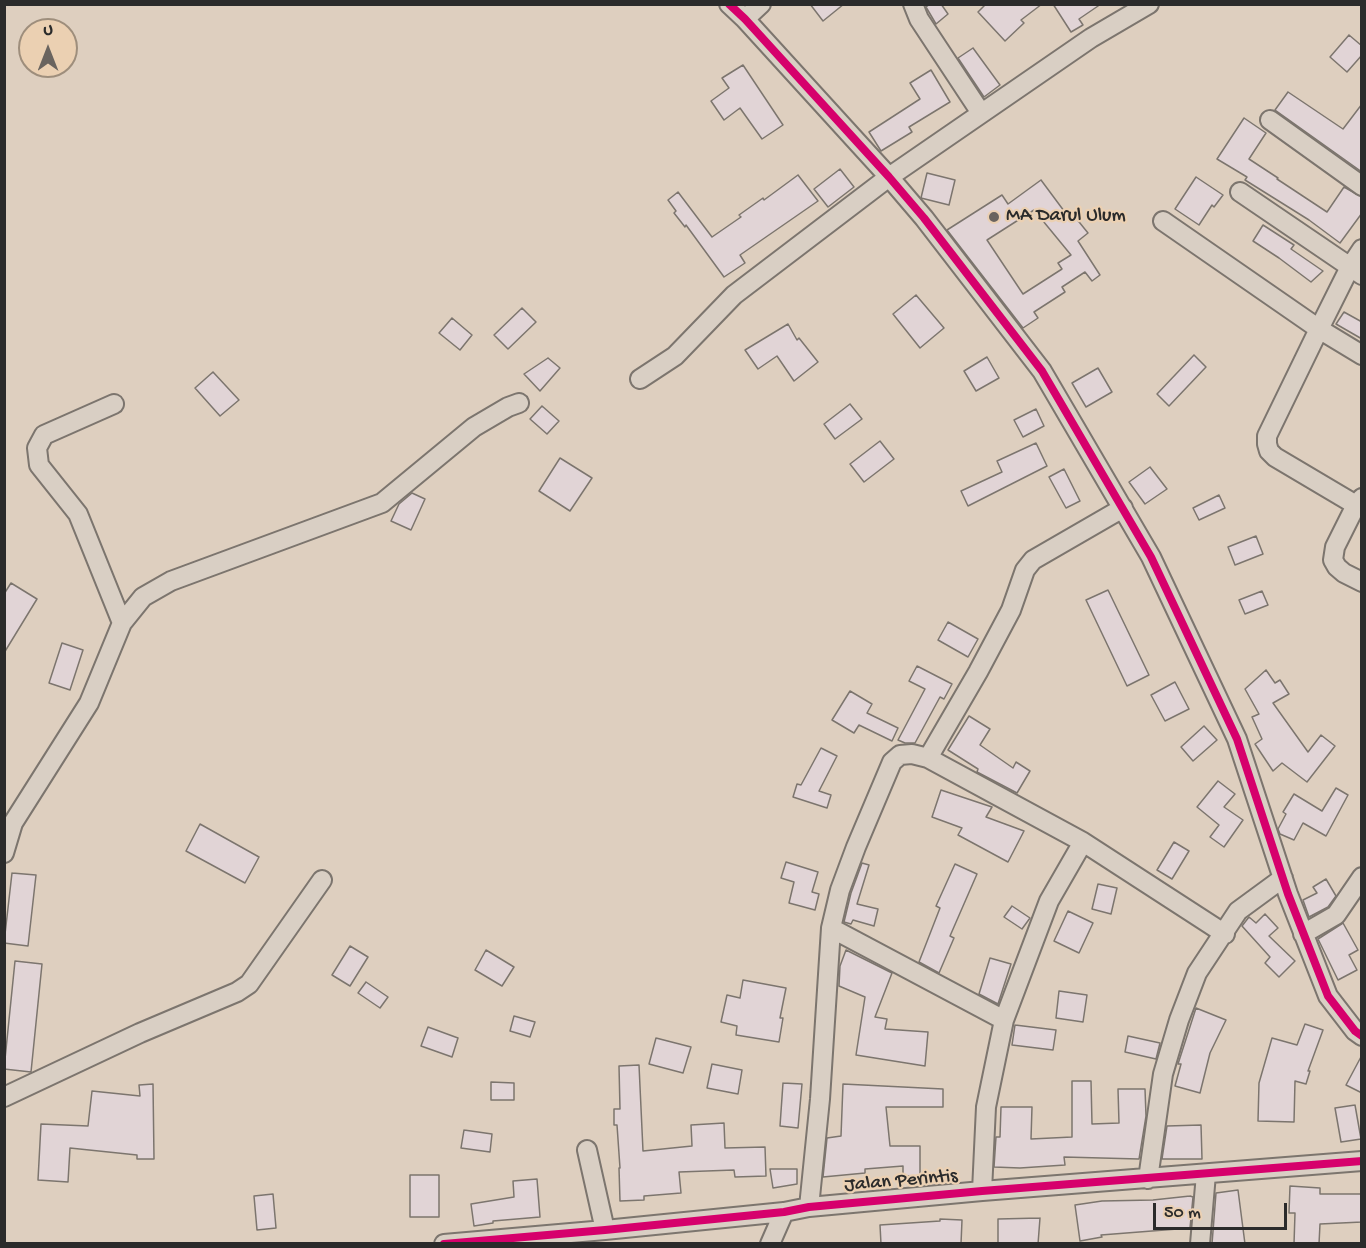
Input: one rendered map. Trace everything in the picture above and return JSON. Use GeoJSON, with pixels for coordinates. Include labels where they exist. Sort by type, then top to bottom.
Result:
{"type":"FeatureCollection","features":[{"type":"Feature","properties":{"kind":"street"},"geometry":{"type":"LineString","coordinates":[[729,4],[924,218],[1042,371],[1151,557],[1237,739],[1283,878],[1328,996],[1362,1036]]}},
{"type":"Feature","properties":{"kind":"street"},"geometry":{"type":"LineString","coordinates":[[744,19],[761,4]]}},
{"type":"Feature","properties":{"kind":"street"},"geometry":{"type":"LineString","coordinates":[[913,4],[919,19],[981,113]]}},
{"type":"Feature","properties":{"kind":"street"},"geometry":{"type":"LineString","coordinates":[[640,379],[675,356],[734,295],[889,177],[1091,38],[1149,4]]}},
{"type":"Feature","properties":{"kind":"street"},"geometry":{"type":"LineString","coordinates":[[1270,120],[1362,186]]}},
{"type":"Feature","properties":{"kind":"street"},"geometry":{"type":"LineString","coordinates":[[1240,192],[1356,271]]}},
{"type":"Feature","properties":{"kind":"street"},"geometry":{"type":"LineString","coordinates":[[1163,221],[1319,329],[1362,355]]}},
{"type":"Feature","properties":{"kind":"street"},"geometry":{"type":"LineString","coordinates":[[1362,249],[1356,271],[1319,329],[1267,436],[1266,444],[1275,457],[1359,502],[1335,548],[1334,560],[1337,567],[1344,573],[1362,582]]}},
{"type":"Feature","properties":{"kind":"street"},"geometry":{"type":"LineString","coordinates":[[114,404],[44,435],[37,447],[39,465],[78,514],[122,623]]}},
{"type":"Feature","properties":{"kind":"street"},"geometry":{"type":"LineString","coordinates":[[4,852],[13,823],[88,703],[122,623],[143,597],[171,581],[382,503],[474,426],[508,407],[519,404]]}},
{"type":"Feature","properties":{"kind":"street"},"geometry":{"type":"LineString","coordinates":[[928,758],[1011,610],[1025,570],[1034,560],[1123,508]]}},
{"type":"Feature","properties":{"kind":"street"},"geometry":{"type":"LineString","coordinates":[[809,1207],[820,1099],[831,928],[840,890],[856,847],[892,762],[900,755],[912,754],[928,758],[1083,842],[1225,934]]}},
{"type":"Feature","properties":{"kind":"street"},"geometry":{"type":"LineString","coordinates":[[982,1191],[986,1107],[1004,1020],[1049,900],[1083,842]]}},
{"type":"Feature","properties":{"kind":"street"},"geometry":{"type":"LineString","coordinates":[[1303,934],[1336,915],[1362,877]]}},
{"type":"Feature","properties":{"kind":"street"},"geometry":{"type":"LineString","coordinates":[[1148,1179],[1163,1074],[1179,1020],[1197,973],[1225,934],[1238,911],[1283,878]]}},
{"type":"Feature","properties":{"kind":"street"},"geometry":{"type":"LineString","coordinates":[[4,1097],[249,984],[322,880]]}},
{"type":"Feature","properties":{"kind":"street"},"geometry":{"type":"LineString","coordinates":[[831,928],[1004,1020]]}},
{"type":"Feature","properties":{"kind":"street"},"geometry":{"type":"LineString","coordinates":[[587,1150],[605,1230]]}},
{"type":"Feature","properties":{"kind":"street","name":"Jalan Perintis"},"geometry":{"type":"LineString","coordinates":[[444,1244],[605,1230],[784,1212],[809,1207],[982,1191],[1362,1161]]}},
{"type":"Feature","properties":{"kind":"street"},"geometry":{"type":"LineString","coordinates":[[1200,1244],[1206,1174]]}},
{"type":"Feature","properties":{"kind":"street"},"geometry":{"type":"LineString","coordinates":[[771,1244],[784,1212]]}},
{"type":"Feature","properties":{"kind":"building"},"geometry":{"type":"Polygon","coordinates":[[[810,4],[844,4],[823,21],[810,4]]]}},
{"type":"Feature","properties":{"kind":"building"},"geometry":{"type":"Polygon","coordinates":[[[930,4],[941,4],[948,14],[936,24],[926,7],[930,4]]]}},
{"type":"Feature","properties":{"kind":"building"},"geometry":{"type":"Polygon","coordinates":[[[986,4],[1042,4],[1021,20],[1024,23],[1005,41],[978,12],[986,4]]]}},
{"type":"Feature","properties":{"kind":"building"},"geometry":{"type":"Polygon","coordinates":[[[1053,4],[1101,4],[1079,19],[1083,25],[1071,32],[1053,4]]]}},
{"type":"Feature","properties":{"kind":"building"},"geometry":{"type":"Polygon","coordinates":[[[1349,35],[1362,46],[1362,55],[1347,72],[1330,57],[1349,35]]]}},
{"type":"Feature","properties":{"kind":"building"},"geometry":{"type":"Polygon","coordinates":[[[973,48],[1000,85],[984,97],[958,58],[973,48]]]}},
{"type":"Feature","properties":{"kind":"building"},"geometry":{"type":"Polygon","coordinates":[[[743,65],[783,125],[762,139],[740,108],[724,120],[711,101],[729,88],[722,78],[743,65]]]}},
{"type":"Feature","properties":{"kind":"building"},"geometry":{"type":"Polygon","coordinates":[[[931,70],[950,102],[909,127],[912,132],[881,151],[869,132],[920,99],[910,83],[931,70]]]}},
{"type":"Feature","properties":{"kind":"building"},"geometry":{"type":"Polygon","coordinates":[[[1288,92],[1343,129],[1362,104],[1362,172],[1275,110],[1288,92]]]}},
{"type":"Feature","properties":{"kind":"building"},"geometry":{"type":"Polygon","coordinates":[[[1244,118],[1266,133],[1249,159],[1277,179],[1327,212],[1344,187],[1362,197],[1362,213],[1340,243],[1309,220],[1245,180],[1247,177],[1217,159],[1244,118]]]}},
{"type":"Feature","properties":{"kind":"building"},"geometry":{"type":"Polygon","coordinates":[[[840,169],[854,187],[828,207],[814,189],[840,169]]]}},
{"type":"Feature","properties":{"kind":"building"},"geometry":{"type":"Polygon","coordinates":[[[927,173],[955,180],[949,205],[921,198],[927,173]]]}},
{"type":"Feature","properties":{"kind":"building"},"geometry":{"type":"Polygon","coordinates":[[[798,175],[818,201],[740,255],[745,263],[724,277],[686,225],[685,227],[674,213],[676,211],[668,200],[678,192],[712,237],[741,217],[739,215],[798,175]]]}},
{"type":"Feature","properties":{"kind":"building"},"geometry":{"type":"Polygon","coordinates":[[[1196,177],[1223,195],[1214,207],[1212,205],[1199,225],[1175,209],[1196,177]]]}},
{"type":"Feature","properties":{"kind":"building"},"geometry":{"type":"Polygon","coordinates":[[[1041,180],[1067,215],[1071,212],[1088,233],[1078,241],[1100,275],[1092,281],[1085,272],[1062,287],[1065,292],[1034,312],[1038,318],[1023,328],[947,230],[1002,195],[1008,204],[1041,180]],[[1034,210],[987,240],[1023,294],[1062,269],[1058,263],[1071,255],[1034,210]]]}},
{"type":"Feature","properties":{"kind":"building"},"geometry":{"type":"Polygon","coordinates":[[[1263,225],[1294,245],[1291,249],[1323,271],[1311,282],[1253,241],[1263,225]]]}},
{"type":"Feature","properties":{"kind":"building"},"geometry":{"type":"Polygon","coordinates":[[[916,295],[944,328],[920,348],[893,314],[916,295]]]}},
{"type":"Feature","properties":{"kind":"building"},"geometry":{"type":"Polygon","coordinates":[[[522,308],[536,322],[508,349],[494,335],[522,308]]]}},
{"type":"Feature","properties":{"kind":"building"},"geometry":{"type":"Polygon","coordinates":[[[1344,312],[1362,322],[1362,339],[1336,324],[1344,312]]]}},
{"type":"Feature","properties":{"kind":"building"},"geometry":{"type":"Polygon","coordinates":[[[452,318],[472,335],[460,350],[439,333],[452,318]]]}},
{"type":"Feature","properties":{"kind":"building"},"geometry":{"type":"Polygon","coordinates":[[[788,324],[797,340],[799,338],[818,362],[794,381],[777,356],[758,369],[745,350],[788,324]]]}},
{"type":"Feature","properties":{"kind":"building"},"geometry":{"type":"Polygon","coordinates":[[[1194,355],[1206,367],[1169,406],[1157,394],[1194,355]]]}},
{"type":"Feature","properties":{"kind":"building"},"geometry":{"type":"Polygon","coordinates":[[[987,357],[999,378],[976,391],[964,371],[987,357]]]}},
{"type":"Feature","properties":{"kind":"building"},"geometry":{"type":"Polygon","coordinates":[[[548,358],[560,368],[540,391],[524,374],[548,358]]]}},
{"type":"Feature","properties":{"kind":"building"},"geometry":{"type":"Polygon","coordinates":[[[1098,368],[1112,392],[1086,407],[1072,383],[1098,368]]]}},
{"type":"Feature","properties":{"kind":"building"},"geometry":{"type":"Polygon","coordinates":[[[213,372],[239,400],[220,416],[195,388],[213,372]]]}},
{"type":"Feature","properties":{"kind":"building"},"geometry":{"type":"Polygon","coordinates":[[[850,404],[862,419],[835,439],[824,424],[850,404]]]}},
{"type":"Feature","properties":{"kind":"building"},"geometry":{"type":"Polygon","coordinates":[[[542,406],[559,421],[547,434],[530,419],[542,406]]]}},
{"type":"Feature","properties":{"kind":"building"},"geometry":{"type":"Polygon","coordinates":[[[1036,409],[1044,426],[1023,437],[1014,420],[1036,409]]]}},
{"type":"Feature","properties":{"kind":"building"},"geometry":{"type":"Polygon","coordinates":[[[880,441],[894,459],[864,482],[850,464],[880,441]]]}},
{"type":"Feature","properties":{"kind":"building"},"geometry":{"type":"Polygon","coordinates":[[[1036,443],[1047,466],[968,506],[961,491],[1002,472],[997,461],[1036,443]]]}},
{"type":"Feature","properties":{"kind":"building"},"geometry":{"type":"Polygon","coordinates":[[[560,458],[592,478],[570,511],[539,491],[560,458]]]}},
{"type":"Feature","properties":{"kind":"building"},"geometry":{"type":"Polygon","coordinates":[[[1150,467],[1167,489],[1145,504],[1129,482],[1150,467]]]}},
{"type":"Feature","properties":{"kind":"building"},"geometry":{"type":"Polygon","coordinates":[[[1064,469],[1080,501],[1066,508],[1049,477],[1064,469]]]}},
{"type":"Feature","properties":{"kind":"building"},"geometry":{"type":"Polygon","coordinates":[[[412,493],[425,499],[411,530],[391,521],[399,504],[412,493]]]}},
{"type":"Feature","properties":{"kind":"building"},"geometry":{"type":"Polygon","coordinates":[[[1219,495],[1225,508],[1199,520],[1193,508],[1219,495]]]}},
{"type":"Feature","properties":{"kind":"building"},"geometry":{"type":"Polygon","coordinates":[[[1256,536],[1263,554],[1235,565],[1228,547],[1256,536]]]}},
{"type":"Feature","properties":{"kind":"building"},"geometry":{"type":"Polygon","coordinates":[[[11,583],[37,599],[4,653],[4,594],[11,583]]]}},
{"type":"Feature","properties":{"kind":"building"},"geometry":{"type":"Polygon","coordinates":[[[1108,590],[1149,675],[1127,686],[1086,600],[1108,590]]]}},
{"type":"Feature","properties":{"kind":"building"},"geometry":{"type":"Polygon","coordinates":[[[1262,591],[1268,605],[1245,614],[1239,600],[1262,591]]]}},
{"type":"Feature","properties":{"kind":"building"},"geometry":{"type":"Polygon","coordinates":[[[948,622],[978,639],[968,657],[938,640],[948,622]]]}},
{"type":"Feature","properties":{"kind":"building"},"geometry":{"type":"Polygon","coordinates":[[[62,643],[83,650],[70,690],[49,683],[62,643]]]}},
{"type":"Feature","properties":{"kind":"building"},"geometry":{"type":"Polygon","coordinates":[[[917,666],[952,684],[944,699],[940,697],[915,743],[905,743],[898,740],[925,689],[909,681],[917,666]]]}},
{"type":"Feature","properties":{"kind":"building"},"geometry":{"type":"Polygon","coordinates":[[[1266,670],[1275,683],[1280,680],[1289,694],[1273,703],[1308,752],[1321,735],[1335,746],[1307,782],[1282,763],[1273,771],[1255,744],[1262,739],[1252,717],[1259,714],[1245,689],[1266,670]]]}},
{"type":"Feature","properties":{"kind":"building"},"geometry":{"type":"Polygon","coordinates":[[[1175,682],[1189,709],[1165,721],[1151,695],[1175,682]]]}},
{"type":"Feature","properties":{"kind":"building"},"geometry":{"type":"Polygon","coordinates":[[[850,691],[872,704],[867,713],[898,728],[892,741],[859,725],[854,733],[832,720],[850,691]]]}},
{"type":"Feature","properties":{"kind":"building"},"geometry":{"type":"Polygon","coordinates":[[[969,716],[990,729],[980,745],[1013,768],[1016,762],[1030,771],[1017,793],[977,772],[978,769],[948,750],[969,716]]]}},
{"type":"Feature","properties":{"kind":"building"},"geometry":{"type":"Polygon","coordinates":[[[1204,726],[1217,740],[1193,761],[1181,747],[1204,726]]]}},
{"type":"Feature","properties":{"kind":"building"},"geometry":{"type":"Polygon","coordinates":[[[821,748],[837,756],[819,791],[831,795],[827,808],[793,797],[797,784],[801,785],[821,748]]]}},
{"type":"Feature","properties":{"kind":"building"},"geometry":{"type":"Polygon","coordinates":[[[1218,781],[1235,794],[1224,807],[1243,820],[1224,847],[1210,837],[1219,825],[1197,807],[1218,781]]]}},
{"type":"Feature","properties":{"kind":"building"},"geometry":{"type":"Polygon","coordinates":[[[1336,788],[1348,795],[1326,836],[1303,823],[1294,840],[1280,834],[1278,829],[1286,814],[1283,812],[1294,794],[1322,811],[1336,788]]]}},
{"type":"Feature","properties":{"kind":"building"},"geometry":{"type":"Polygon","coordinates":[[[941,790],[992,807],[986,817],[1024,831],[1008,862],[958,835],[962,828],[932,817],[941,790]]]}},
{"type":"Feature","properties":{"kind":"building"},"geometry":{"type":"Polygon","coordinates":[[[200,824],[259,857],[245,883],[186,851],[200,824]]]}},
{"type":"Feature","properties":{"kind":"building"},"geometry":{"type":"Polygon","coordinates":[[[1174,842],[1189,851],[1172,879],[1157,870],[1174,842]]]}},
{"type":"Feature","properties":{"kind":"building"},"geometry":{"type":"Polygon","coordinates":[[[786,862],[818,872],[812,892],[819,894],[815,910],[789,903],[794,882],[781,878],[786,862]]]}},
{"type":"Feature","properties":{"kind":"building"},"geometry":{"type":"Polygon","coordinates":[[[862,863],[869,865],[857,904],[878,909],[874,926],[853,920],[851,924],[844,922],[862,863]]]}},
{"type":"Feature","properties":{"kind":"building"},"geometry":{"type":"Polygon","coordinates":[[[955,864],[977,874],[950,936],[954,938],[939,973],[919,962],[940,908],[936,906],[955,864]]]}},
{"type":"Feature","properties":{"kind":"building"},"geometry":{"type":"Polygon","coordinates":[[[12,873],[36,875],[28,946],[4,943],[12,873]]]}},
{"type":"Feature","properties":{"kind":"building"},"geometry":{"type":"Polygon","coordinates":[[[1326,879],[1336,896],[1328,907],[1309,917],[1303,900],[1317,893],[1313,887],[1326,879]]]}},
{"type":"Feature","properties":{"kind":"building"},"geometry":{"type":"Polygon","coordinates":[[[1098,884],[1117,888],[1111,914],[1092,909],[1098,884]]]}},
{"type":"Feature","properties":{"kind":"building"},"geometry":{"type":"Polygon","coordinates":[[[1012,906],[1030,918],[1022,929],[1004,917],[1012,906]]]}},
{"type":"Feature","properties":{"kind":"building"},"geometry":{"type":"Polygon","coordinates":[[[1068,911],[1093,923],[1079,953],[1054,941],[1068,911]]]}},
{"type":"Feature","properties":{"kind":"building"},"geometry":{"type":"Polygon","coordinates":[[[1265,914],[1278,928],[1269,936],[1295,961],[1279,977],[1265,963],[1270,957],[1242,926],[1249,917],[1256,923],[1265,914]]]}},
{"type":"Feature","properties":{"kind":"building"},"geometry":{"type":"Polygon","coordinates":[[[1343,923],[1358,950],[1349,955],[1357,970],[1338,980],[1318,939],[1343,923]]]}},
{"type":"Feature","properties":{"kind":"building"},"geometry":{"type":"Polygon","coordinates":[[[350,946],[368,957],[350,986],[332,975],[350,946]]]}},
{"type":"Feature","properties":{"kind":"building"},"geometry":{"type":"Polygon","coordinates":[[[486,950],[514,967],[502,986],[475,970],[486,950]]]}},
{"type":"Feature","properties":{"kind":"building"},"geometry":{"type":"Polygon","coordinates":[[[846,950],[892,973],[875,1017],[887,1019],[885,1029],[928,1032],[925,1066],[856,1055],[865,997],[839,986],[840,966],[846,950]]]}},
{"type":"Feature","properties":{"kind":"building"},"geometry":{"type":"Polygon","coordinates":[[[990,958],[1011,964],[998,1004],[979,994],[990,958]]]}},
{"type":"Feature","properties":{"kind":"building"},"geometry":{"type":"Polygon","coordinates":[[[15,961],[42,964],[31,1072],[4,1069],[15,961]]]}},
{"type":"Feature","properties":{"kind":"building"},"geometry":{"type":"Polygon","coordinates":[[[743,980],[786,988],[780,1018],[783,1018],[779,1042],[736,1035],[737,1026],[721,1022],[727,995],[740,998],[743,980]]]}},
{"type":"Feature","properties":{"kind":"building"},"geometry":{"type":"Polygon","coordinates":[[[366,982],[388,997],[380,1008],[358,993],[366,982]]]}},
{"type":"Feature","properties":{"kind":"building"},"geometry":{"type":"Polygon","coordinates":[[[1059,991],[1087,995],[1083,1022],[1056,1018],[1059,991]]]}},
{"type":"Feature","properties":{"kind":"building"},"geometry":{"type":"Polygon","coordinates":[[[1196,1008],[1226,1020],[1210,1053],[1200,1093],[1175,1086],[1181,1064],[1178,1064],[1196,1008]]]}},
{"type":"Feature","properties":{"kind":"building"},"geometry":{"type":"Polygon","coordinates":[[[514,1016],[535,1022],[530,1037],[510,1031],[514,1016]]]}},
{"type":"Feature","properties":{"kind":"building"},"geometry":{"type":"Polygon","coordinates":[[[1305,1024],[1323,1030],[1308,1071],[1310,1071],[1306,1084],[1295,1081],[1294,1122],[1258,1121],[1259,1083],[1272,1038],[1297,1045],[1305,1024]]]}},
{"type":"Feature","properties":{"kind":"building"},"geometry":{"type":"Polygon","coordinates":[[[1015,1025],[1056,1030],[1053,1050],[1012,1045],[1015,1025]]]}},
{"type":"Feature","properties":{"kind":"building"},"geometry":{"type":"Polygon","coordinates":[[[428,1027],[458,1038],[452,1057],[421,1046],[428,1027]]]}},
{"type":"Feature","properties":{"kind":"building"},"geometry":{"type":"Polygon","coordinates":[[[1128,1036],[1160,1043],[1156,1059],[1125,1052],[1128,1036]]]}},
{"type":"Feature","properties":{"kind":"building"},"geometry":{"type":"Polygon","coordinates":[[[656,1038],[691,1047],[683,1073],[649,1064],[656,1038]]]}},
{"type":"Feature","properties":{"kind":"building"},"geometry":{"type":"Polygon","coordinates":[[[1362,1055],[1362,1093],[1346,1085],[1362,1055]]]}},
{"type":"Feature","properties":{"kind":"building"},"geometry":{"type":"Polygon","coordinates":[[[712,1064],[742,1070],[738,1094],[707,1088],[712,1064]]]}},
{"type":"Feature","properties":{"kind":"building"},"geometry":{"type":"Polygon","coordinates":[[[639,1065],[643,1151],[692,1146],[691,1125],[724,1123],[725,1148],[765,1147],[766,1176],[735,1177],[734,1170],[679,1172],[681,1193],[644,1196],[644,1200],[620,1201],[617,1125],[614,1125],[614,1109],[620,1109],[619,1066],[639,1065]]]}},
{"type":"Feature","properties":{"kind":"building"},"geometry":{"type":"Polygon","coordinates":[[[1072,1081],[1091,1081],[1092,1124],[1119,1123],[1118,1089],[1145,1089],[1146,1116],[1139,1159],[1064,1157],[1065,1165],[994,1167],[996,1137],[1000,1137],[1001,1107],[1032,1107],[1031,1139],[1072,1137],[1072,1081]]]}},
{"type":"Feature","properties":{"kind":"building"},"geometry":{"type":"Polygon","coordinates":[[[491,1082],[514,1083],[514,1100],[491,1100],[491,1082]]]}},
{"type":"Feature","properties":{"kind":"building"},"geometry":{"type":"Polygon","coordinates":[[[783,1083],[802,1084],[798,1128],[780,1126],[783,1083]]]}},
{"type":"Feature","properties":{"kind":"building"},"geometry":{"type":"Polygon","coordinates":[[[153,1084],[154,1159],[137,1159],[137,1155],[70,1148],[68,1182],[38,1180],[41,1124],[88,1126],[92,1091],[140,1096],[139,1085],[153,1084]]]}},
{"type":"Feature","properties":{"kind":"building"},"geometry":{"type":"Polygon","coordinates":[[[843,1084],[943,1089],[943,1107],[886,1107],[890,1146],[920,1146],[920,1176],[903,1176],[903,1166],[865,1169],[865,1173],[823,1177],[827,1138],[841,1136],[843,1084]]]}},
{"type":"Feature","properties":{"kind":"building"},"geometry":{"type":"Polygon","coordinates":[[[1355,1105],[1361,1139],[1341,1142],[1335,1108],[1355,1105]]]}},
{"type":"Feature","properties":{"kind":"building"},"geometry":{"type":"Polygon","coordinates":[[[1201,1125],[1202,1159],[1162,1159],[1167,1126],[1201,1125]]]}},
{"type":"Feature","properties":{"kind":"building"},"geometry":{"type":"Polygon","coordinates":[[[464,1130],[492,1134],[490,1152],[461,1148],[464,1130]]]}},
{"type":"Feature","properties":{"kind":"building"},"geometry":{"type":"Polygon","coordinates":[[[770,1169],[797,1169],[797,1184],[773,1188],[770,1169]]]}},
{"type":"Feature","properties":{"kind":"building"},"geometry":{"type":"Polygon","coordinates":[[[410,1175],[439,1175],[439,1217],[410,1217],[410,1175]]]}},
{"type":"Feature","properties":{"kind":"building"},"geometry":{"type":"Polygon","coordinates":[[[537,1179],[540,1217],[493,1221],[493,1223],[474,1226],[471,1204],[514,1197],[513,1181],[537,1179]]]}},
{"type":"Feature","properties":{"kind":"building"},"geometry":{"type":"Polygon","coordinates":[[[1290,1186],[1320,1188],[1320,1194],[1362,1194],[1362,1222],[1320,1224],[1319,1244],[1294,1244],[1295,1213],[1289,1213],[1290,1186]]]}},
{"type":"Feature","properties":{"kind":"building"},"geometry":{"type":"Polygon","coordinates":[[[1238,1190],[1245,1244],[1212,1244],[1216,1193],[1238,1190]]]}},
{"type":"Feature","properties":{"kind":"building"},"geometry":{"type":"Polygon","coordinates":[[[273,1194],[276,1228],[257,1230],[254,1196],[273,1194]]]}},
{"type":"Feature","properties":{"kind":"building"},"geometry":{"type":"Polygon","coordinates":[[[1193,1197],[1190,1228],[1101,1235],[1102,1237],[1080,1241],[1075,1205],[1102,1201],[1153,1200],[1193,1197]]]}},
{"type":"Feature","properties":{"kind":"building"},"geometry":{"type":"Polygon","coordinates":[[[1040,1218],[1038,1244],[998,1244],[998,1219],[1040,1218]]]}},
{"type":"Feature","properties":{"kind":"building"},"geometry":{"type":"Polygon","coordinates":[[[940,1219],[962,1220],[961,1244],[881,1244],[880,1225],[940,1221],[940,1219]]]}},
{"type":"Feature","properties":{"kind":"cycle path"},"geometry":{"type":"LineString","coordinates":[[729,4],[924,218],[1042,371],[1151,557],[1237,739],[1288,894],[1328,996],[1355,1031],[1362,1036]]}},
{"type":"Feature","properties":{"kind":"cycle path"},"geometry":{"type":"LineString","coordinates":[[444,1244],[605,1230],[784,1212],[809,1207],[982,1191],[1362,1161]]}},
{"type":"Feature","properties":{"kind":"place","name":"MA Darul Ulum"},"geometry":{"type":"Point","coordinates":[994,217]}}]}
